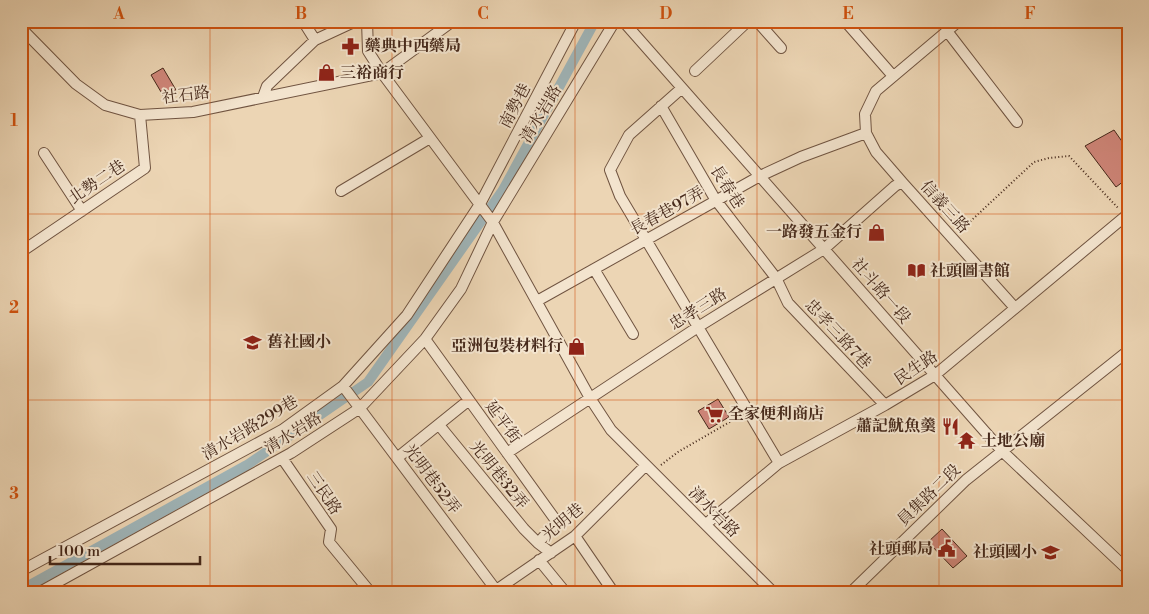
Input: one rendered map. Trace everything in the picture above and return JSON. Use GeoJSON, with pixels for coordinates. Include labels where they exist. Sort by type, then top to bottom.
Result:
{"type":"FeatureCollection","features":[{"type":"Feature","properties":{"kind":"street"},"geometry":{"type":"LineString","coordinates":[[303,21],[315,40]]}},
{"type":"Feature","properties":{"kind":"street"},"geometry":{"type":"LineString","coordinates":[[263,97],[267,86],[315,40],[356,21]]}},
{"type":"Feature","properties":{"kind":"street"},"geometry":{"type":"LineString","coordinates":[[367,21],[368,51],[382,73],[492,222]]}},
{"type":"Feature","properties":{"kind":"street"},"geometry":{"type":"LineString","coordinates":[[382,73],[453,21]]}},
{"type":"Feature","properties":{"kind":"street","name":"南勢巷"},"geometry":{"type":"LineString","coordinates":[[480,205],[576,21]]}},
{"type":"Feature","properties":{"kind":"street","name":"清水岩路"},"geometry":{"type":"LineString","coordinates":[[38,593],[282,458],[360,408],[425,338],[461,289],[492,222],[615,21]]}},
{"type":"Feature","properties":{"kind":"street","name":"社斗路一段"},"geometry":{"type":"LineString","coordinates":[[623,21],[1002,451],[1128,570]]}},
{"type":"Feature","properties":{"kind":"street"},"geometry":{"type":"LineString","coordinates":[[695,70],[748,21]]}},
{"type":"Feature","properties":{"kind":"street"},"geometry":{"type":"LineString","coordinates":[[757,21],[781,48]]}},
{"type":"Feature","properties":{"kind":"street"},"geometry":{"type":"LineString","coordinates":[[845,21],[894,76]]}},
{"type":"Feature","properties":{"kind":"street"},"geometry":{"type":"LineString","coordinates":[[902,182],[876,152],[866,133],[865,114],[876,91],[959,21]]}},
{"type":"Feature","properties":{"kind":"street","name":"社石路"},"geometry":{"type":"LineString","coordinates":[[21,28],[76,84],[105,104],[140,115],[193,112],[382,73]]}},
{"type":"Feature","properties":{"kind":"street"},"geometry":{"type":"LineString","coordinates":[[947,31],[1017,122]]}},
{"type":"Feature","properties":{"kind":"street"},"geometry":{"type":"LineString","coordinates":[[682,88],[629,135],[610,170],[620,196],[779,463]]}},
{"type":"Feature","properties":{"kind":"street","name":"長春巷"},"geometry":{"type":"LineString","coordinates":[[662,106],[716,201],[776,278]]}},
{"type":"Feature","properties":{"kind":"street","name":"北勢二巷"},"geometry":{"type":"LineString","coordinates":[[21,252],[145,168],[140,115]]}},
{"type":"Feature","properties":{"kind":"street","name":"長春巷97弄"},"geometry":{"type":"LineString","coordinates":[[537,301],[760,176],[802,157],[866,133]]}},
{"type":"Feature","properties":{"kind":"street"},"geometry":{"type":"LineString","coordinates":[[341,192],[430,138]]}},
{"type":"Feature","properties":{"kind":"street"},"geometry":{"type":"LineString","coordinates":[[44,153],[82,211]]}},
{"type":"Feature","properties":{"kind":"street","name":"信義三路"},"geometry":{"type":"LineString","coordinates":[[824,249],[902,182],[1015,308]]}},
{"type":"Feature","properties":{"kind":"street","name":"清水岩路299巷"},"geometry":{"type":"LineString","coordinates":[[21,572],[282,430],[343,386],[407,315],[480,205]]}},
{"type":"Feature","properties":{"kind":"street","name":"民生路"},"geometry":{"type":"LineString","coordinates":[[706,524],[779,463],[885,405],[935,375],[1127,215]]}},
{"type":"Feature","properties":{"kind":"street","name":"清水岩路"},"geometry":{"type":"LineString","coordinates":[[492,222],[590,398],[611,430],[774,593]]}},
{"type":"Feature","properties":{"kind":"street","name":"忠孝三路"},"geometry":{"type":"LineString","coordinates":[[507,453],[698,327],[824,249]]}},
{"type":"Feature","properties":{"kind":"street"},"geometry":{"type":"LineString","coordinates":[[594,270],[633,334]]}},
{"type":"Feature","properties":{"kind":"street","name":"忠孝三路7巷"},"geometry":{"type":"LineString","coordinates":[[776,278],[788,303],[885,405]]}},
{"type":"Feature","properties":{"kind":"street","name":"延平街"},"geometry":{"type":"LineString","coordinates":[[425,338],[557,522],[538,542]]}},
{"type":"Feature","properties":{"kind":"street","name":"員集路二段"},"geometry":{"type":"LineString","coordinates":[[850,593],[966,480],[1128,351]]}},
{"type":"Feature","properties":{"kind":"street","name":"光明巷52弄"},"geometry":{"type":"LineString","coordinates":[[343,386],[494,591]]}},
{"type":"Feature","properties":{"kind":"street"},"geometry":{"type":"LineString","coordinates":[[397,458],[469,400]]}},
{"type":"Feature","properties":{"kind":"street","name":"光明巷32弄"},"geometry":{"type":"LineString","coordinates":[[439,425],[524,529],[550,553]]}},
{"type":"Feature","properties":{"kind":"street","name":"三民路"},"geometry":{"type":"LineString","coordinates":[[282,458],[331,529],[329,542],[371,593]]}},
{"type":"Feature","properties":{"kind":"street","name":"光明巷"},"geometry":{"type":"LineString","coordinates":[[494,591],[575,536],[649,468]]}},
{"type":"Feature","properties":{"kind":"street"},"geometry":{"type":"LineString","coordinates":[[575,536],[614,593]]}},
{"type":"Feature","properties":{"kind":"street"},"geometry":{"type":"LineString","coordinates":[[539,560],[566,593]]}},
{"type":"Feature","properties":{"kind":"path"},"geometry":{"type":"LineString","coordinates":[[952,238],[1034,162],[1049,158],[1069,156],[1127,215]]}},
{"type":"Feature","properties":{"kind":"path"},"geometry":{"type":"LineString","coordinates":[[649,468],[748,411]]}},
{"type":"Feature","properties":{"kind":"building"},"geometry":{"type":"Polygon","coordinates":[[[163,68],[176,90],[164,97],[151,75],[163,68]]]}},
{"type":"Feature","properties":{"kind":"building"},"geometry":{"type":"Polygon","coordinates":[[[1114,130],[1128,150],[1128,178],[1116,187],[1085,146],[1114,130]]]}},
{"type":"Feature","properties":{"kind":"building","name":"全家便利商店"},"geometry":{"type":"Polygon","coordinates":[[[718,399],[729,417],[709,429],[698,411],[718,399]]]}},
{"type":"Feature","properties":{"kind":"building","name":"社頭郵局"},"geometry":{"type":"Polygon","coordinates":[[[942,529],[967,556],[953,568],[928,542],[942,529]]]}},
{"type":"Feature","properties":{"kind":"waterway"},"geometry":{"type":"LineString","coordinates":[[21,590],[247,465],[368,382],[503,190],[595,21]]}},
{"type":"Feature","properties":{"kind":"place","name":"藥典中西藥局"},"geometry":{"type":"Point","coordinates":[351,46]}},
{"type":"Feature","properties":{"kind":"place","name":"三裕商行"},"geometry":{"type":"Point","coordinates":[326,73]}},
{"type":"Feature","properties":{"kind":"place","name":"一路發五金行"},"geometry":{"type":"Point","coordinates":[876,232]}},
{"type":"Feature","properties":{"kind":"place","name":"社頭圖書館"},"geometry":{"type":"Point","coordinates":[916,271]}},
{"type":"Feature","properties":{"kind":"place","name":"舊社國小"},"geometry":{"type":"Point","coordinates":[253,342]}},
{"type":"Feature","properties":{"kind":"place","name":"亞洲包裝材料行"},"geometry":{"type":"Point","coordinates":[577,346]}},
{"type":"Feature","properties":{"kind":"place","name":"全家便利商店"},"geometry":{"type":"Point","coordinates":[714,414]}},
{"type":"Feature","properties":{"kind":"place","name":"蕭記魷魚羹"},"geometry":{"type":"Point","coordinates":[950,426]}},
{"type":"Feature","properties":{"kind":"place","name":"土地公廟"},"geometry":{"type":"Point","coordinates":[967,441]}},
{"type":"Feature","properties":{"kind":"place","name":"社頭郵局"},"geometry":{"type":"Point","coordinates":[947,549]}},
{"type":"Feature","properties":{"kind":"place","name":"社頭國小"},"geometry":{"type":"Point","coordinates":[1051,552]}}]}
